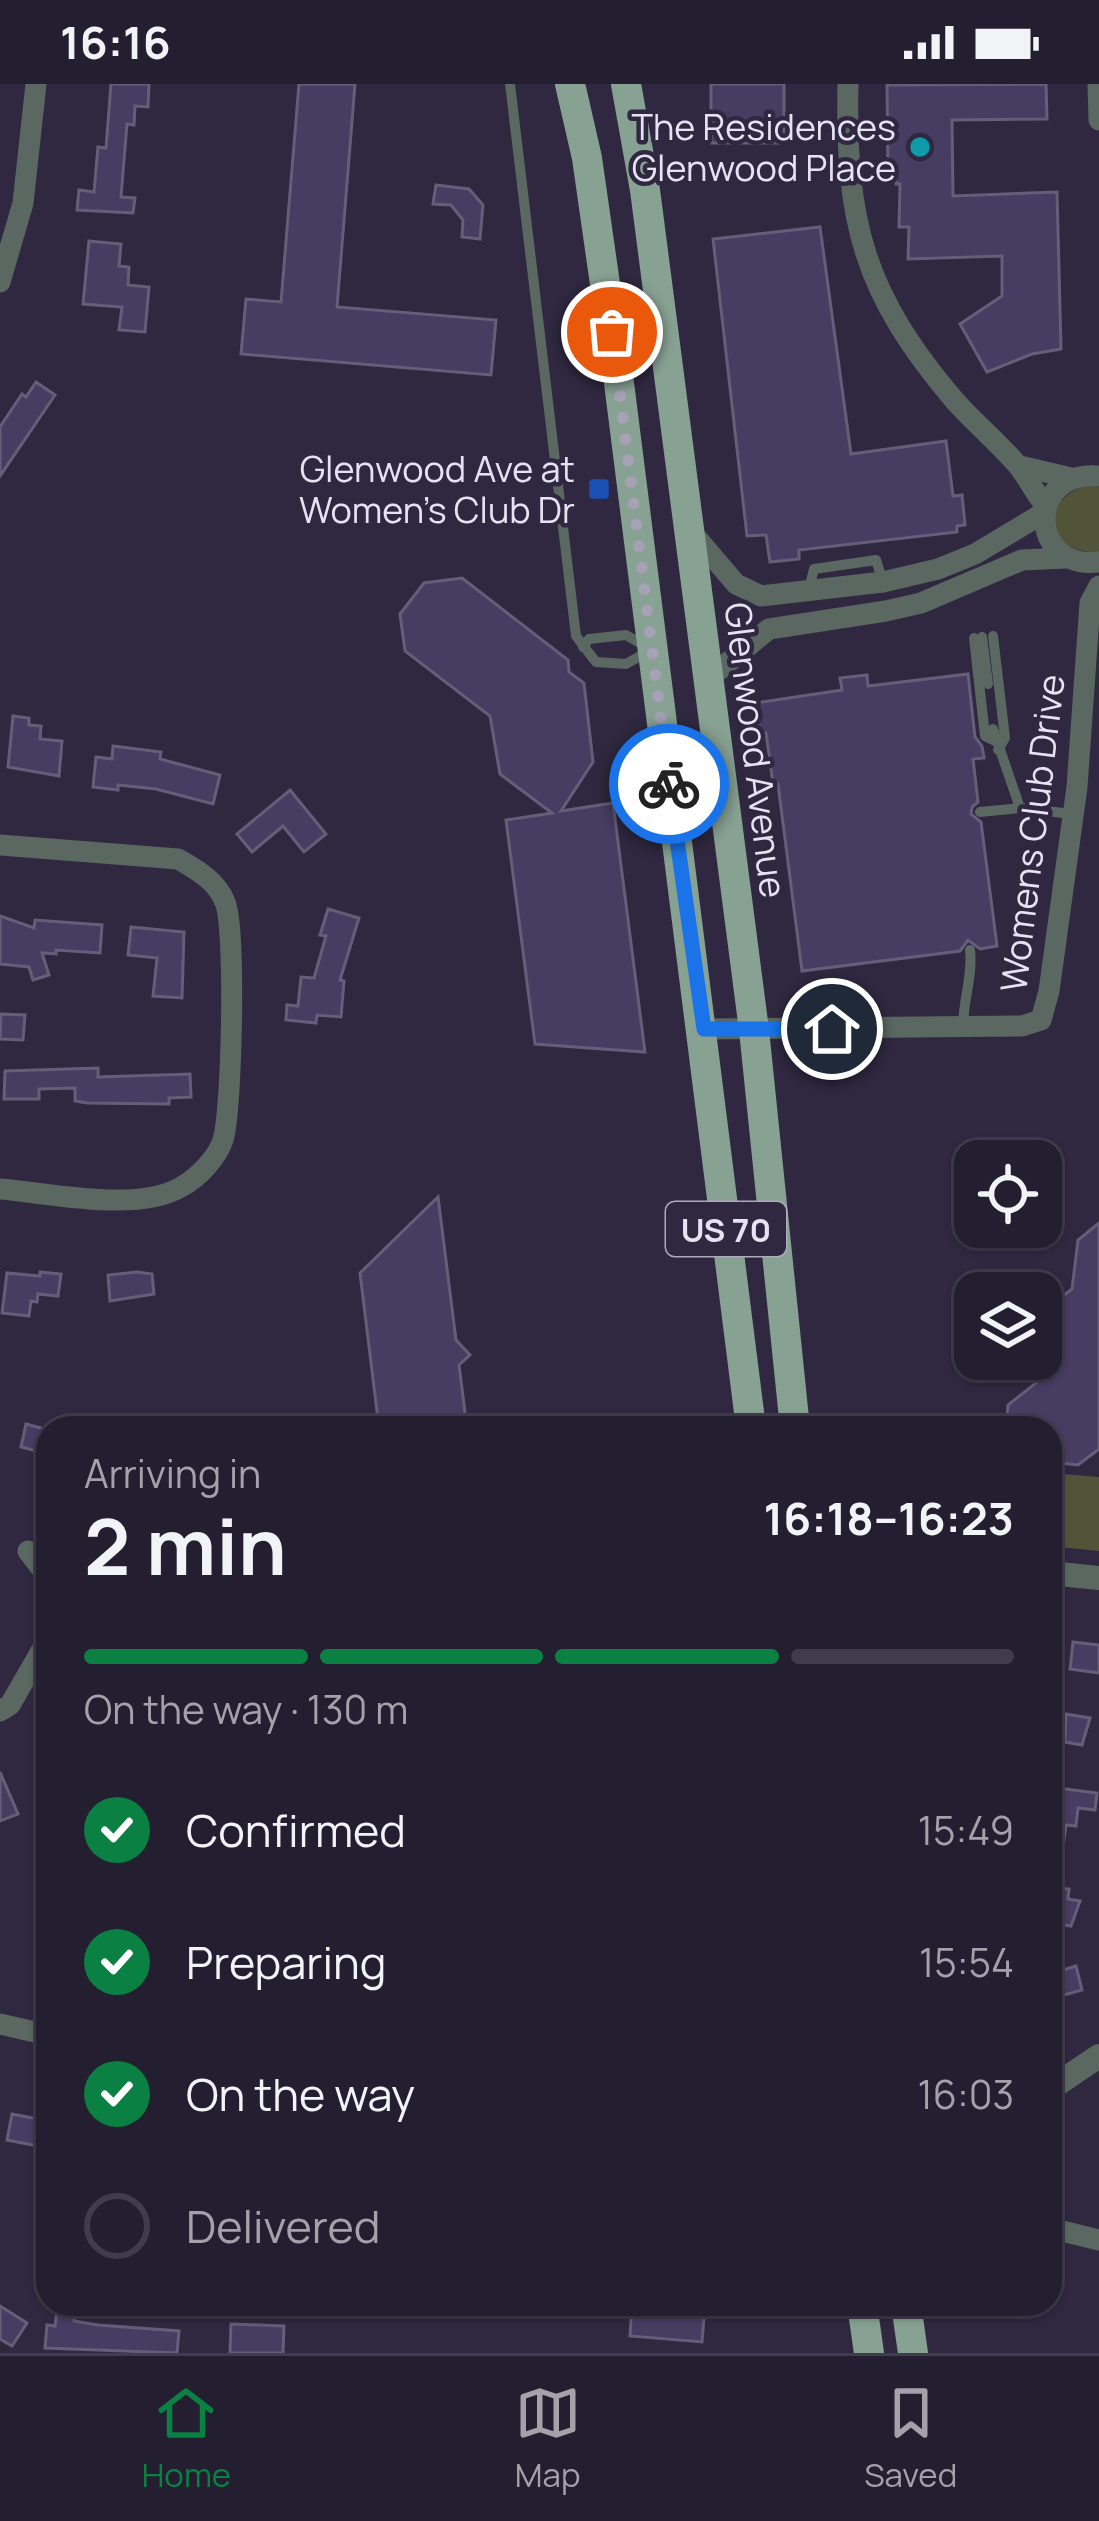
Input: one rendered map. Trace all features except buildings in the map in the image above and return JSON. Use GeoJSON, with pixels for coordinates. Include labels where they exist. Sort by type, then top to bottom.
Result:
{"type":"FeatureCollection","features":[{"type":"Feature","properties":{"kind":"main road","name":"US 70"},"geometry":{"type":"LineString","coordinates":[[570,84],[587,158],[618,375],[750,1416]]}},
{"type":"Feature","properties":{"kind":"main road","name":"Glenwood Avenue"},"geometry":{"type":"LineString","coordinates":[[626,84],[645,190],[754,1030],[794,1416]]}},
{"type":"Feature","properties":{"kind":"main road"},"geometry":{"type":"LineString","coordinates":[[652,649],[702,644]]}},
{"type":"Feature","properties":{"kind":"main road"},"geometry":{"type":"LineString","coordinates":[[864,2316],[869,2353]]}},
{"type":"Feature","properties":{"kind":"main road"},"geometry":{"type":"LineString","coordinates":[[908,2316],[913,2353]]}},
{"type":"Feature","properties":{"kind":"street"},"geometry":{"type":"LineString","coordinates":[[0,282],[23,203],[36,84]]}},
{"type":"Feature","properties":{"kind":"street","name":"Womens Club Drive"},"geometry":{"type":"LineString","coordinates":[[704,1029],[1022,1026],[1041,1020],[1049,991],[1095,594],[1079,583],[1070,559],[1048,538],[1046,509],[1029,488],[1020,466],[956,401],[898,324],[873,278],[855,220],[849,174],[848,84]]}},
{"type":"Feature","properties":{"kind":"street"},"geometry":{"type":"LineString","coordinates":[[1098,84],[1099,120]]}},
{"type":"Feature","properties":{"kind":"street"},"geometry":{"type":"LineString","coordinates":[[688,528],[736,584],[761,596],[883,582],[975,554],[1046,509],[1060,485],[1084,476],[1099,454]]}},
{"type":"Feature","properties":{"kind":"street"},"geometry":{"type":"LineString","coordinates":[[1020,466],[1084,476]]}},
{"type":"Feature","properties":{"kind":"street"},"geometry":{"type":"LineString","coordinates":[[709,678],[769,629],[921,603],[1022,560],[1099,562]]}},
{"type":"Feature","properties":{"kind":"street"},"geometry":{"type":"LineString","coordinates":[[0,845],[172,858],[202,872],[225,902],[232,951],[230,1071],[223,1141],[206,1167],[183,1187],[158,1198],[111,1199],[0,1189]]}},
{"type":"Feature","properties":{"kind":"street"},"geometry":{"type":"LineString","coordinates":[[28,1551],[36,1561]]}},
{"type":"Feature","properties":{"kind":"street"},"geometry":{"type":"LineString","coordinates":[[1062,1574],[1099,1578]]}},
{"type":"Feature","properties":{"kind":"street"},"geometry":{"type":"LineString","coordinates":[[0,1712],[10,1705],[36,1664]]}},
{"type":"Feature","properties":{"kind":"street"},"geometry":{"type":"LineString","coordinates":[[0,2024],[36,2033]]}},
{"type":"Feature","properties":{"kind":"street"},"geometry":{"type":"LineString","coordinates":[[1062,2082],[1099,2056]]}},
{"type":"Feature","properties":{"kind":"street"},"geometry":{"type":"LineString","coordinates":[[1062,2231],[1099,2240]]}},
{"type":"Feature","properties":{"kind":"lane"},"geometry":{"type":"LineString","coordinates":[[510,84],[573,622],[583,647],[596,662],[618,665],[652,649]]}},
{"type":"Feature","properties":{"kind":"lane"},"geometry":{"type":"LineString","coordinates":[[583,647],[589,639],[626,635],[652,649]]}},
{"type":"Feature","properties":{"kind":"lane"},"geometry":{"type":"LineString","coordinates":[[983,637],[988,684]]}},
{"type":"Feature","properties":{"kind":"lane"},"geometry":{"type":"LineString","coordinates":[[983,637],[1005,737],[995,740],[986,736],[983,637]]}},
{"type":"Feature","properties":{"kind":"lane"},"geometry":{"type":"LineString","coordinates":[[995,740],[1019,808]]}},
{"type":"Feature","properties":{"kind":"lane"},"geometry":{"type":"LineString","coordinates":[[980,812],[1019,808],[1073,814]]}},
{"type":"Feature","properties":{"kind":"lane"},"geometry":{"type":"LineString","coordinates":[[963,1027],[970,950]]}},
{"type":"Feature","properties":{"kind":"green space"},"geometry":{"type":"Polygon","coordinates":[[[1087,485],[1099,487],[1099,552],[1068,545],[1054,525],[1060,502],[1087,485]]]}},
{"type":"Feature","properties":{"kind":"green space"},"geometry":{"type":"Polygon","coordinates":[[[1062,1474],[1099,1477],[1099,1551],[1062,1547],[1062,1474]]]}},
{"type":"Feature","properties":{"kind":"way so far"},"geometry":{"type":"LineString","coordinates":[[612,332],[669,784]]}},
{"type":"Feature","properties":{"kind":"place","name":"The Residences Glenwood Place"},"geometry":{"type":"Point","coordinates":[920,147]}},
{"type":"Feature","properties":{"kind":"place","name":"Glenwood Ave at Women's Club Dr"},"geometry":{"type":"Point","coordinates":[599,489]}},
{"type":"Feature","properties":{"kind":"route"},"geometry":{"type":"LineString","coordinates":[[669,784],[704,1029],[832,1029]]}}]}
